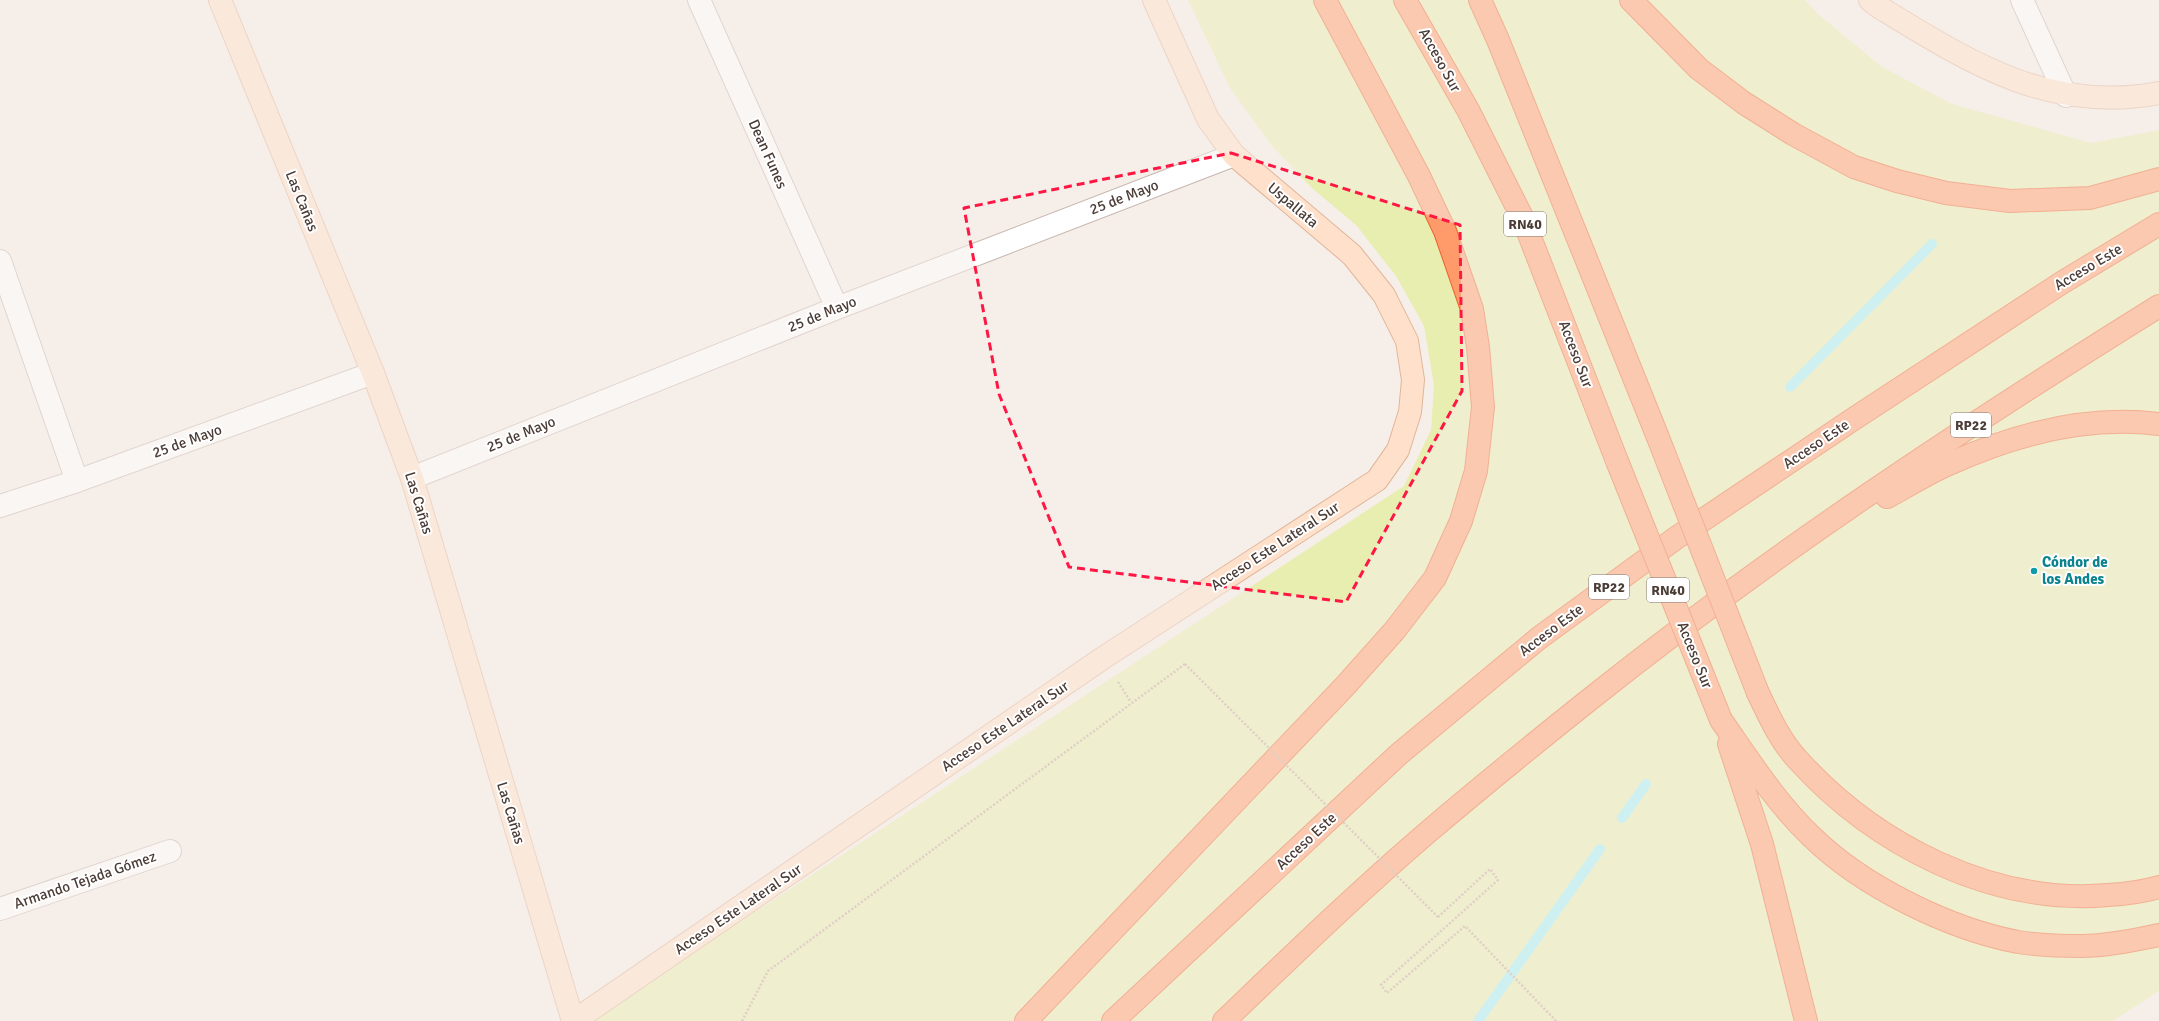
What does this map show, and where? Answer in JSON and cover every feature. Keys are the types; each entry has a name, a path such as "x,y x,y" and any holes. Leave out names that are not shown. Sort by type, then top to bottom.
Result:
{"highway":[{"path":"1026,1021 1346,686 1395,630 1435,578 1461,521 1476,471 1483,407 1478,347 1472,310 1445,231 1419,176 1325,0"},
{"name":"Acceso Sur","path":"1406,0 1468,110 1522,219 1721,720"},
{"name":"RN40","path":"1480,0 1498,40 1657,435 1758,693 1775,728 1797,760 1873,826 1908,849 1949,869 1992,883 2038,894 2087,897 2142,892 2159,887"},
{"path":"1631,0 1699,69 1744,103 1793,134 1854,167 1897,181 1946,193 2010,201 2090,198 2159,180"},
{"name":"Acceso Este","path":"1113,1021 1399,754 1539,638 1676,538 1855,418 2063,282 2159,224"},
{"name":"RP22","path":"1224,1021 1433,828 1588,700 1657,646 1788,551 1951,438 2159,306"},
{"path":"1788,551 1948,464 2030,433 2064,426 2098,422 2159,424"},
{"path":"1721,720 1769,790 1812,837 1860,874 1912,906 1986,933 2018,942 2082,946 2118,943 2159,935"},
{"path":"1721,720 1762,844 1806,1021"}],"street":[{"name":"Las Cañas","path":"220,0 373,373 412,478 574,1021"},
{"name":"Dean Funes","path":"699,0 837,308"},
{"name":"Uspallata","path":"1154,0 1208,119 1234,155 1352,255 1384,295 1407,341 1413,380 1410,412"},
{"path":"1870,0 1958,55 2021,84 2066,96 2130,99 2159,93"},
{"path":"2022,0 2066,96"},
{"name":"25 de Mayo","path":"412,478 837,308 1234,155"},
{"path":"0,261 77,481"},
{"name":"25 de Mayo","path":"0,506 77,481 373,373"},
{"name":"Acceso Este Lateral Sur","path":"574,1021 1103,658 1377,480 1398,450 1410,412"},
{"name":"Armando Tejada Gómez","path":"0,909 170,851"}],"path":[{"path":"742,1021 768,971 1185,664 1438,917 1490,869 1498,880 1381,985 1387,993 1465,926 1556,1021"}],"highlighted area":[{"path":"1231,153 1460,225 1462,391 1346,602 1069,567 999,394 964,208"}],"green space":[{"path":"1188,0 1805,0 1818,14 1882,67 1952,104 2091,143 2159,130 2159,991 2113,1021 589,1021 1404,486 1431,430 1434,385 1424,326 1396,276 1356,225 1312,188 1273,147 1230,88"}],"waterway":[{"path":"1790,387 1932,244"},
{"path":"1622,818 1646,784"},
{"path":"1478,1021 1600,849"}],"place":[{"name":"Cóndor de los Andes","path":"2034,571"}]}
